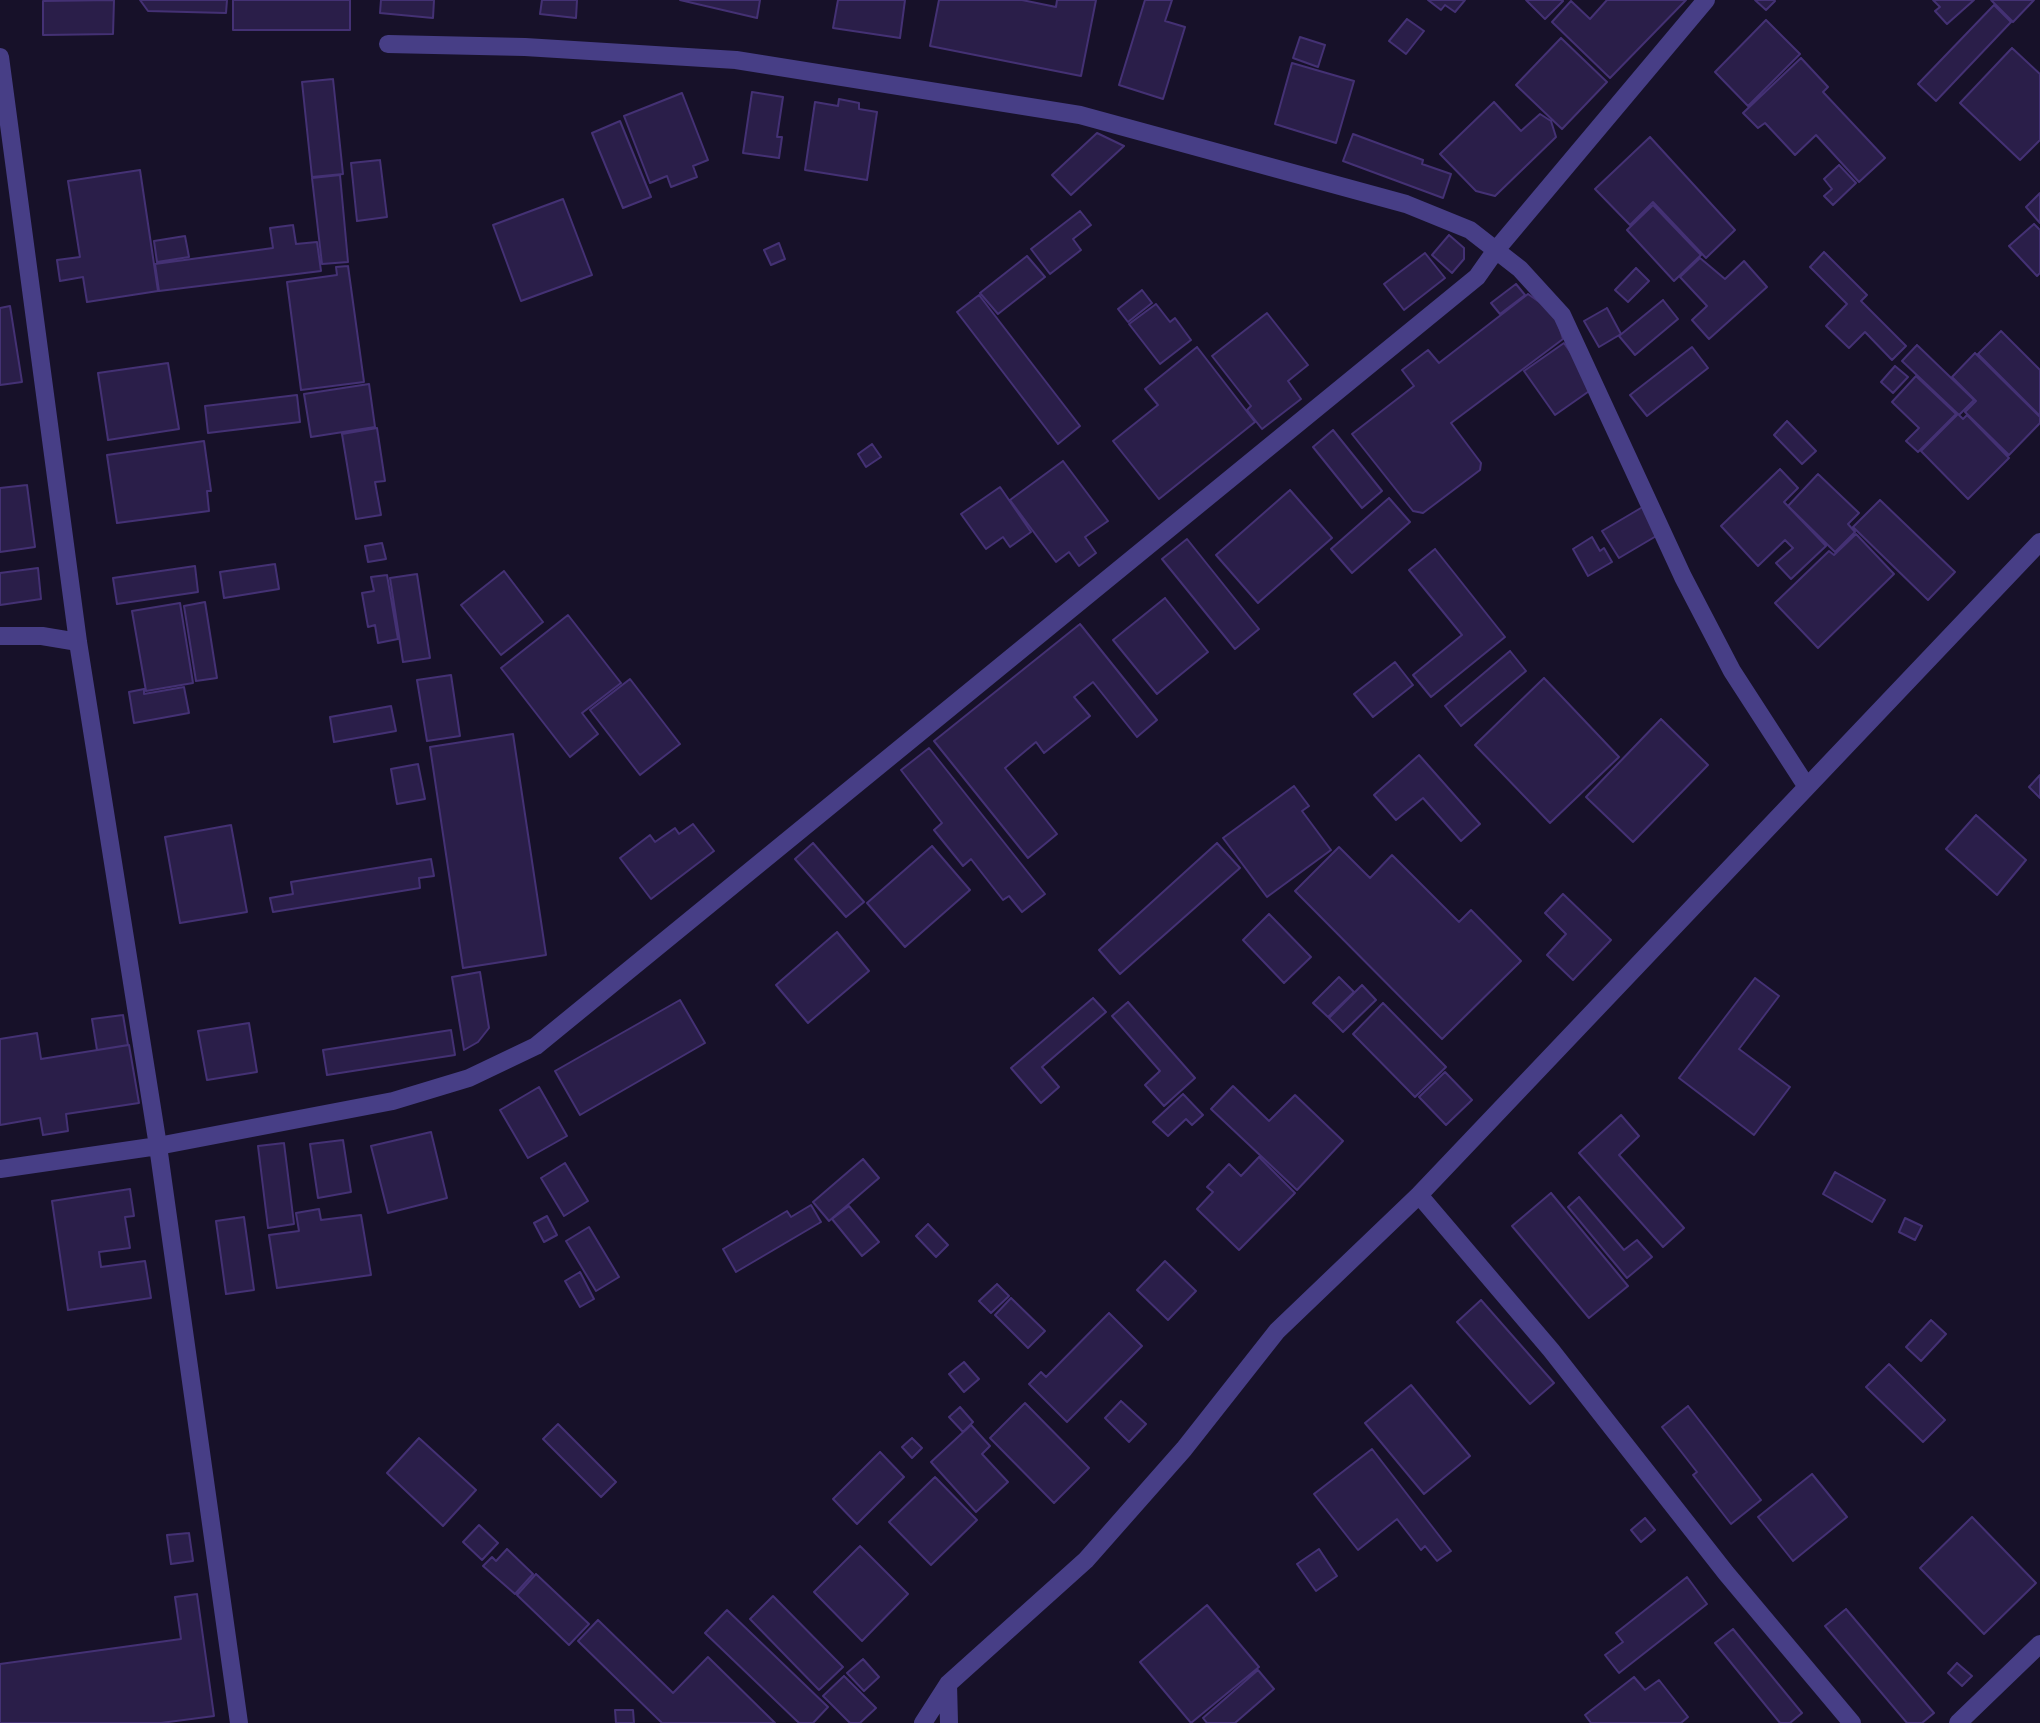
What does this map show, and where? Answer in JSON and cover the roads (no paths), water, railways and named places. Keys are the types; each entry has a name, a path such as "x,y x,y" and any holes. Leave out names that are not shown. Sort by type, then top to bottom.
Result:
{"street":[{"path":"0,1169 158,1146 393,1101 469,1079 536,1046 1477,277 1496,250 1706,0"},
{"path":"388,44 526,47 736,60 1080,115 1406,204 1470,230 1520,269 1562,316 1695,601 1732,671 1807,787"},
{"path":"0,57 78,642 158,1146 239,1723"},
{"path":"923,1723 948,1684 1086,1560 1184,1449 1278,1331 1419,1195 2040,542"},
{"path":"0,636 43,636 78,642"},
{"path":"1419,1195 1551,1350 1726,1573 1852,1723"},
{"path":"1958,1723 2040,1644"},
{"path":"948,1684 949,1723"}]}
